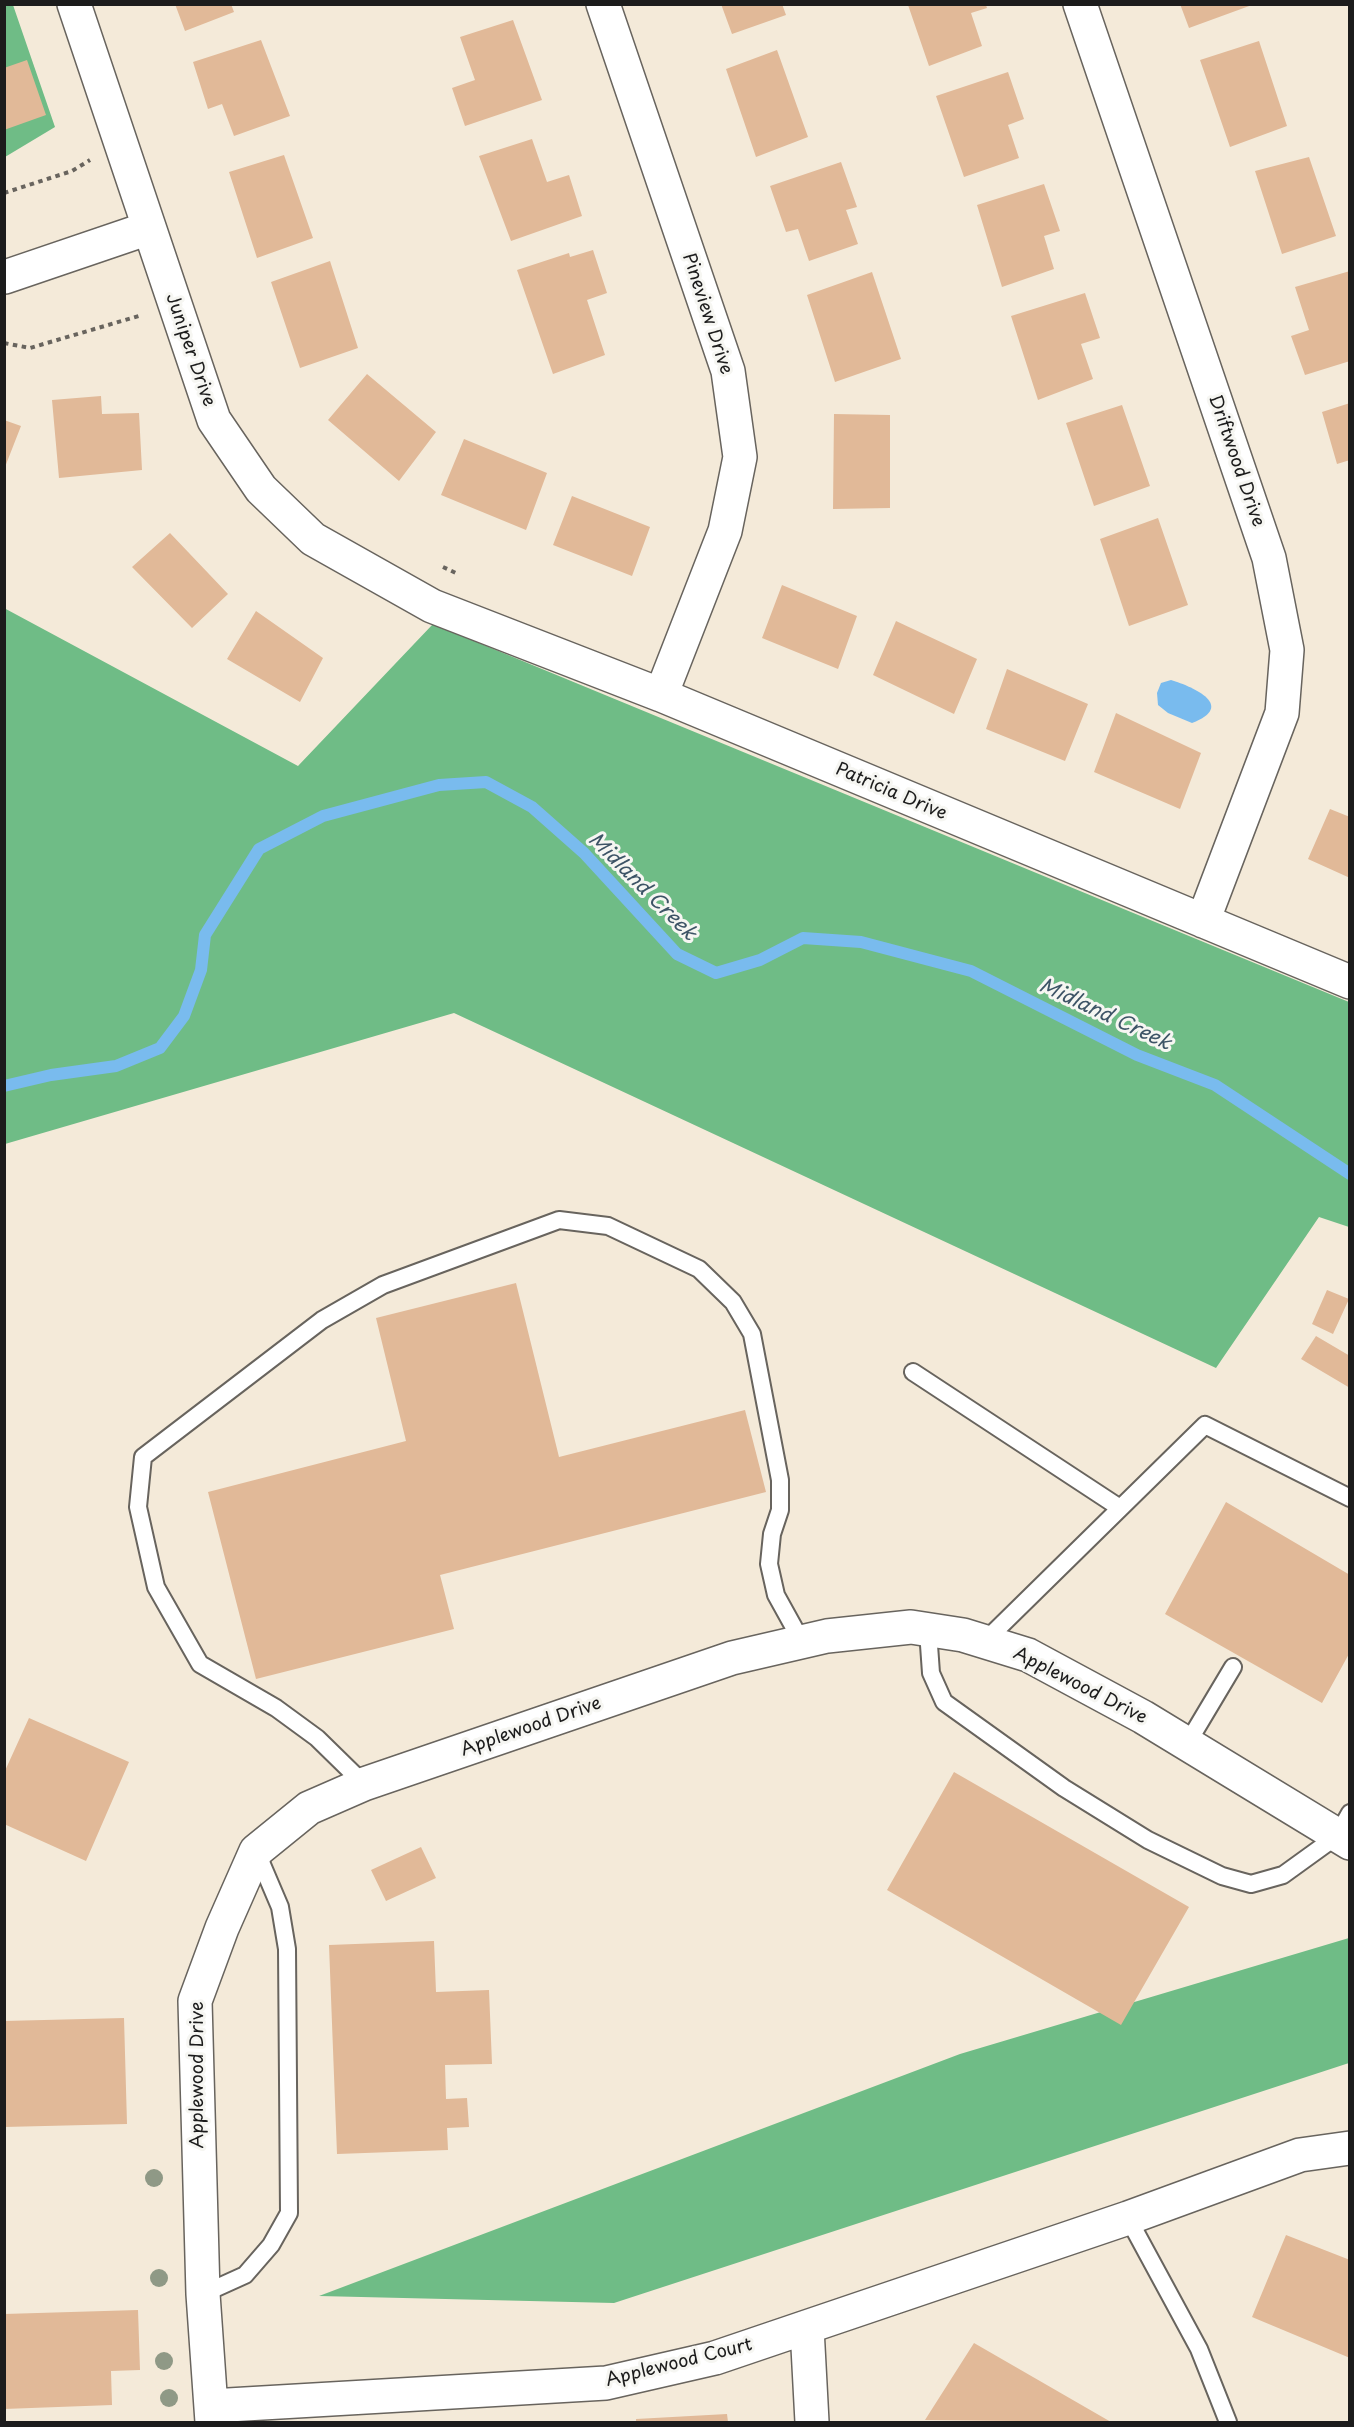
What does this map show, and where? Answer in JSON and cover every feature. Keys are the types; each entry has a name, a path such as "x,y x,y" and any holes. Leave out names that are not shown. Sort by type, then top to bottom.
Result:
{"street":[{"name":"Juniper Drive","path":"74,4 214,420 261,489 313,539 432,606"},
{"name":"Pineview Drive","path":"603,4 728,371 740,457 725,531 661,695"},
{"name":"Driftwood Drive","path":"1080,4 1269,558 1287,650 1282,713 1203,921"},
{"path":"5,277 149,228"},
{"name":"Patricia Drive","path":"432,606 661,695 1350,982"},
{"name":"Applewood Drive","path":"211,2414 203,2294 195,2001 222,1928 256,1851 309,1808 364,1784 732,1658 827,1636 911,1628 963,1635 1028,1655 1345,1831"},
{"name":"Applewood Court","path":"211,2414 606,2383 715,2358 1128,2218 1300,2155 1350,2148"},
{"path":"807,2328 812,2422"}],"lane":[{"path":"364,1784 317,1738 276,1708 200,1664 156,1587 138,1507 143,1457 322,1320 342,1308 383,1285 559,1220 608,1227 699,1269 733,1302 752,1334 780,1480 780,1510 772,1533 769,1564 776,1595 802,1642"},
{"path":"913,1372 1120,1508"},
{"path":"984,1642 1205,1425 1350,1498"},
{"path":"928,1631 931,1673 944,1701 1064,1788 1148,1839 1222,1876 1251,1884 1283,1875 1345,1831"},
{"path":"1187,1744 1233,1667"},
{"path":"203,2294 245,2275 272,2245 289,2212 287,1949 280,1907 256,1851"},
{"path":"1128,2218 1199,2349 1228,2422"}],"path":[{"path":"4,193 72,171 92,159 88,148"},
{"path":"432,562 462,576"}],"green space":[{"path":"5,5 13,5 55,127 5,157"},
{"path":"4,608 298,766 433,624 1349,1002 1349,1227 1319,1217 1216,1368 454,1013 5,1144"},
{"path":"1349,1938 1349,2063 614,2303 319,2296 960,2054"}],"water":[{"path":"1171,680 1190,687 1207,698 1211,704 1211,710 1205,717 1192,723 1168,713 1158,705 1157,693 1161,683"}],"building":[{"path":"175,4 231,4 234,12 185,31"},
{"path":"721,4 782,4 786,15 732,34"},
{"path":"1180,4 1252,4 1252,5 1189,28"},
{"path":"908,5 986,5 987,8 971,13 982,46 929,66"},
{"path":"513,20 542,100 465,126 452,88 475,80 460,37"},
{"path":"261,40 290,116 234,136 222,104 208,109 193,62"},
{"path":"1259,41 1287,126 1230,147 1200,60"},
{"path":"777,50 808,137 756,157 726,69"},
{"path":"27,60 46,115 4,130 4,68"},
{"path":"1008,72 1024,119 1008,125 1019,158 964,177 936,96"},
{"path":"532,139 547,182 569,175 582,216 511,241 479,156"},
{"path":"284,155 313,238 257,258 229,172"},
{"path":"1309,157 1336,236 1282,254 1255,171"},
{"path":"841,162 857,207 846,210 858,244 809,261 798,229 786,232 770,186"},
{"path":"1044,184 1060,231 1044,236 1054,269 1002,287 977,205"},
{"path":"593,250 607,293 587,300 605,355 553,374 517,270 569,253 570,257"},
{"path":"330,261 358,348 300,368 271,282"},
{"path":"1350,271 1350,361 1305,375 1291,336 1309,330 1295,287"},
{"path":"872,272 901,359 835,382 807,295"},
{"path":"1085,293 1100,338 1081,344 1093,379 1038,400 1011,316"},
{"path":"367,374 436,432 399,481 328,420"},
{"path":"101,396 102,414 139,413 142,470 59,478 52,400"},
{"path":"1350,403 1350,460 1337,464 1322,412"},
{"path":"1122,405 1150,486 1094,506 1066,423"},
{"path":"834,414 890,415 890,508 833,509"},
{"path":"4,420 21,426 5,467 4,467"},
{"path":"464,439 547,473 526,530 441,495"},
{"path":"572,496 650,527 632,576 553,545"},
{"path":"1158,518 1188,605 1129,626 1100,539"},
{"path":"170,533 228,594 192,628 132,567"},
{"path":"782,585 857,616 838,669 762,638"},
{"path":"256,611 323,658 300,702 227,659"},
{"path":"896,621 977,659 954,714 873,675"},
{"path":"1007,669 1088,704 1065,761 986,729"},
{"path":"1116,713 1201,753 1180,809 1094,772"},
{"path":"1330,809 1350,817 1350,878 1308,859"},
{"path":"516,1283 559,1457 745,1410 766,1492 440,1575 454,1629 256,1679 208,1492 406,1441 376,1318"},
{"path":"1327,1290 1349,1299 1333,1334 1312,1324"},
{"path":"1316,1336 1350,1356 1350,1388 1301,1359"},
{"path":"1226,1502 1350,1575 1350,1652 1322,1703 1165,1614"},
{"path":"29,1718 129,1762 86,1861 4,1824 4,1773"},
{"path":"954,1772 1189,1907 1121,2025 887,1890"},
{"path":"421,1847 436,1878 386,1901 371,1870"},
{"path":"434,1941 436,1992 489,1990 492,2064 445,2065 446,2099 467,2098 469,2127 447,2128 448,2150 337,2154 329,1945"},
{"path":"124,2018 127,2124 4,2127 4,2021"},
{"path":"1286,2235 1350,2260 1350,2358 1252,2317"},
{"path":"138,2310 140,2370 111,2371 112,2405 4,2409 4,2314"},
{"path":"974,2343 1111,2422 925,2420"},
{"path":"727,2414 728,2422 636,2422 636,2419"}],"waterway":[{"name":"Midland Creek","path":"4,1086 51,1075 116,1066 160,1048 184,1016 201,970 205,935 259,849 323,816 439,785 486,782 532,807 584,853 677,954 716,973 760,960 803,938 861,942 971,971 1137,1055 1215,1085 1350,1174"}]}
